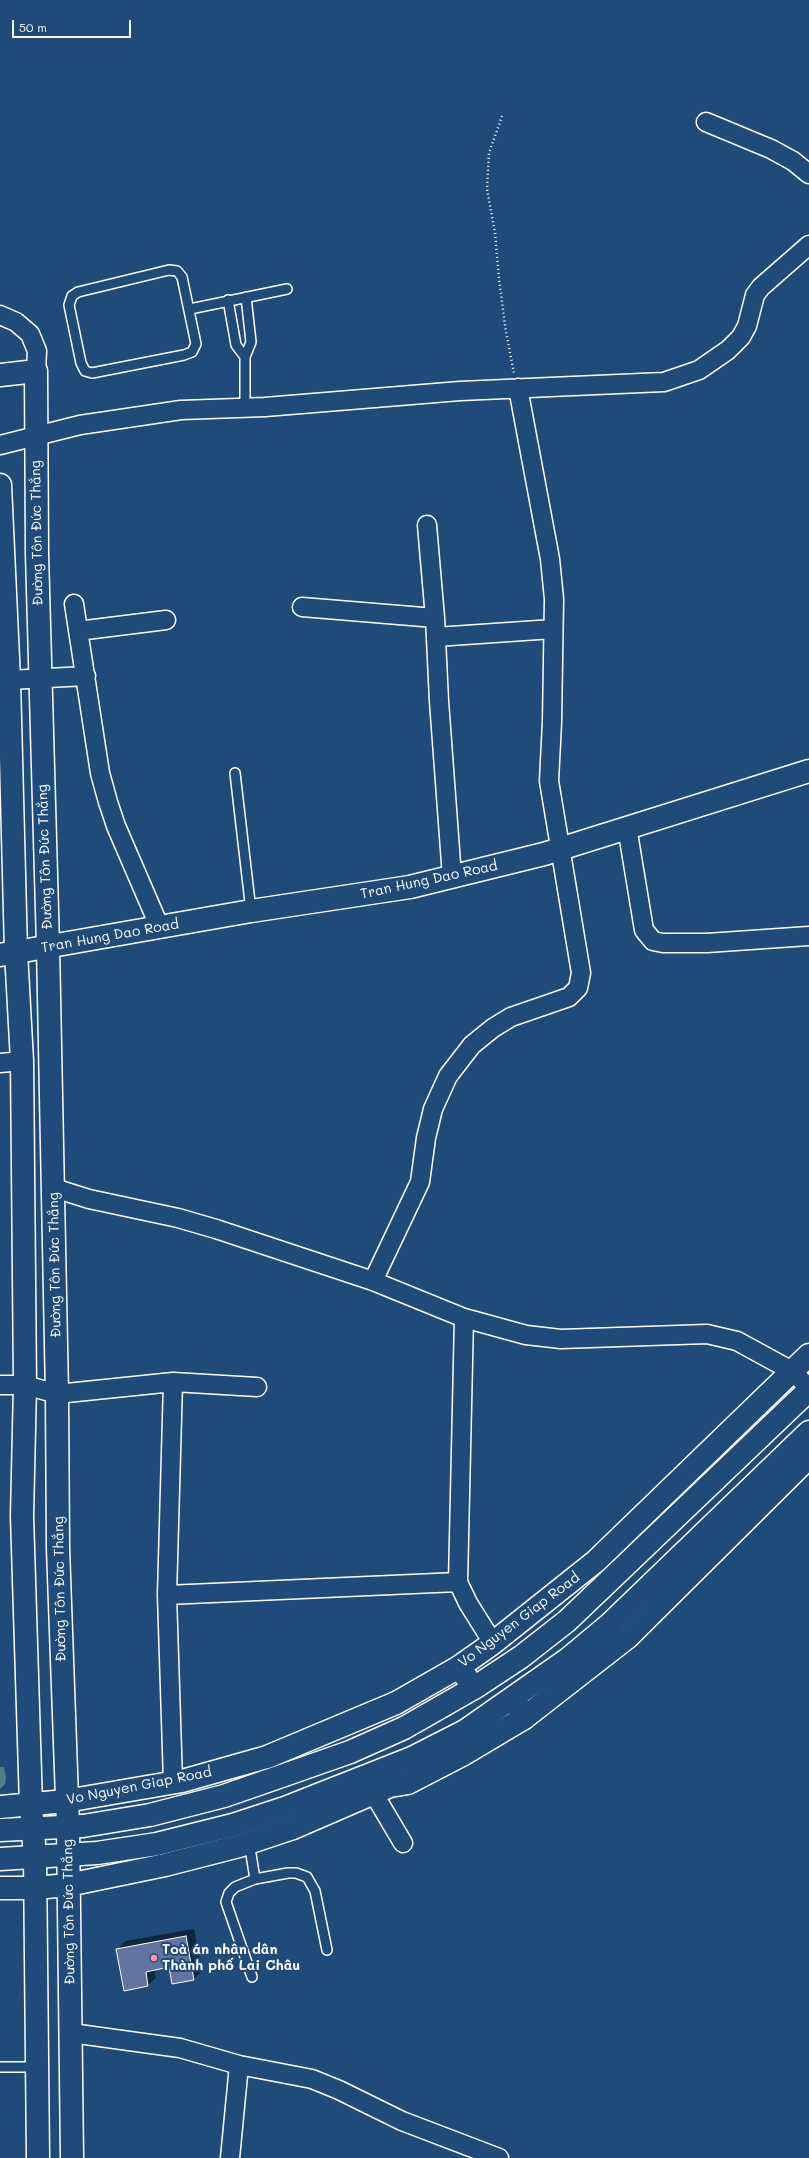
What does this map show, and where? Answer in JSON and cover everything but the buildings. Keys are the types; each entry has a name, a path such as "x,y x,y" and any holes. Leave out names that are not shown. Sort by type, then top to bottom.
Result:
{"main road":[{"path":"0,375 36,371"},
{"name":"Đường Tôn Đức Thắng","path":"36,371 35,436 39,679 54,1188 58,1548 68,1827 67,1855 72,2156"},
{"path":"0,485 10,680 8,954 22,1061 25,1385 22,1516 31,1805 35,1857 38,2156 72,2156"},
{"name":"Tran Hung Dao Road","path":"8,954 251,911 410,887 560,849 809,771"},
{"name":"Vo Nguyen Giap Road","path":"0,1807 66,1801 173,1782 267,1757 396,1703 459,1667 493,1643 596,1561 717,1446 809,1355"},
{"name":"Vo Nguyen Giap Road","path":"0,1830 68,1827 150,1815 224,1796 273,1780 350,1752 404,1728 474,1688 521,1657 567,1621 809,1389"},
{"path":"0,1859 67,1855 157,1844 233,1824 285,1808 412,1758 465,1730 514,1698 568,1659 610,1624 809,1432"},
{"path":"0,1888 35,1888 68,1884 165,1865 248,1842 293,1828 390,1786 408,1783 462,1755 524,1718 628,1637 809,1457"},
{"path":"459,1667 474,1688"},
{"path":"514,1698 524,1718"}],"street":[{"path":"706,122 771,149 793,161 809,174"},
{"path":"0,445 80,425 154,413 207,408 265,408 460,391 664,382 699,370 728,350 741,337 747,326 755,295 761,287 809,245"},
{"path":"0,315 16,322 30,334 37,350 36,371"},
{"path":"373,1280 420,1182 426,1138 433,1109 448,1076 472,1045 493,1028 511,1017 569,997 578,988 581,973 549,781 552,722 552,629 554,599 550,559 518,388"},
{"path":"427,525 435,618 439,701 452,877"},
{"path":"74,604 100,772 116,826 160,928"},
{"path":"302,607 435,618"},
{"path":"78,631 166,620"},
{"path":"436,637 552,629"},
{"path":"10,680 86,676"},
{"path":"627,827 644,930 653,941 663,943 707,943 809,936"},
{"path":"0,1063 22,1061"},
{"path":"54,1188 95,1201 178,1218 216,1228 373,1280 464,1318 526,1335 561,1338 707,1334 737,1341 792,1371 809,1389"},
{"path":"464,1318 458,1582 468,1603 493,1643"},
{"path":"0,1385 25,1385 57,1394 173,1382 257,1387"},
{"path":"173,1382 167,1595 173,1782"},
{"path":"167,1595 458,1582"},
{"path":"374,1794 403,1842"},
{"path":"71,2033 180,2048 239,2065 312,2079 339,2090 463,2150 499,2158"},
{"path":"230,2158 239,2065"}],"lane":[{"path":"174,270 182,277 190,309 196,344 195,348 189,354 92,373 85,371 82,367 70,305 72,296 78,292 174,270"},
{"path":"190,309 287,289"},
{"path":"245,407 245,357 251,342 246,297"},
{"path":"228,300 236,345 245,357"},
{"path":"235,773 251,911"},
{"path":"248,1842 255,1879"},
{"path":"252,1977 226,1902 228,1893 235,1887 255,1879 288,1873 296,1873 307,1877 315,1891 328,1950"},
{"path":"0,2066 36,2067"}],"path":[{"path":"502,116 489,153 487,190 496,240 506,332 518,388"}],"green space":[{"path":"0,1767 4,1767 6,1778 5,1784 0,1789"}],"place":[{"name":"Toà án nhân dân Thành phố Lai Châu","path":"154,1958"}]}
